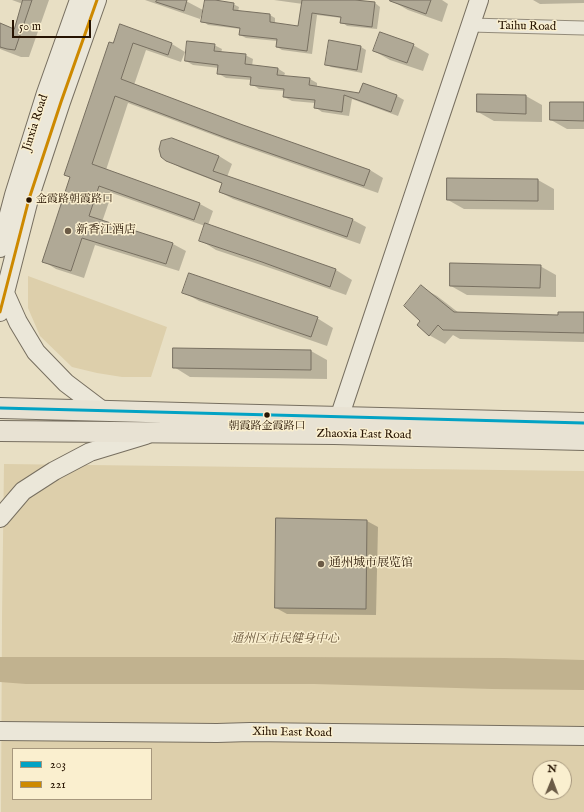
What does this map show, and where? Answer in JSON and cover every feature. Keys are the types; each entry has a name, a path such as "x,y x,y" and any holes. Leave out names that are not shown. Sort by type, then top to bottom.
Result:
{"main road":[{"name":"Zhaoxia East Road","path":"0,408 103,411 584,440"},
{"name":"Zhaoxia East Road","path":"0,431 152,433 337,426 584,423"}],"street":[{"name":"Jinxia Road","path":"0,248 14,195 46,93 79,0"},
{"name":"Jinxia Road","path":"0,312 29,199 60,102 97,0"},
{"path":"337,426 479,0"},
{"name":"Taihu Road","path":"470,25 584,28"},
{"path":"5,293 18,322 36,352 66,383 103,411"},
{"path":"0,518 23,490 54,471 90,452 152,433"},
{"name":"Xihu East Road","path":"0,731 584,736"}],"green space":[{"path":"28,276 167,327 151,377 122,377 72,367 40,336 28,308"},
{"name":"通州区市民健身中心","path":"4,464 584,471 584,812 1,812"}],"shaded area":[{"path":"0,657 504,658 584,660 584,690 314,684 26,684 0,682"}],"building":[{"path":"23,0 32,0 15,50 0,47 0,23 14,29"},
{"path":"157,0 187,0 184,11 156,2"},
{"path":"205,0 234,3 233,10 270,14 270,22 298,26 302,0 355,0 375,2 372,27 340,23 341,17 312,13 307,51 276,47 277,39 239,35 240,28 201,22"},
{"path":"390,0 431,0 426,14"},
{"path":"120,24 172,43 168,55 133,43 121,79 243,125 370,170 364,186 226,138 115,96 92,164 200,203 194,220 99,186 89,216 173,243 166,264 82,238 71,271 42,262 70,177 64,175 109,42 113,43"},
{"path":"380,32 414,44 407,63 373,51"},
{"path":"329,40 361,46 357,70 325,65"},
{"path":"187,41 215,44 214,51 246,54 245,64 278,68 277,75 310,78 309,85 359,93 363,83 397,95 391,112 344,95 342,112 314,108 315,100 283,97 284,89 250,85 251,77 217,74 218,65 185,61"},
{"path":"477,94 526,95 526,114 477,112"},
{"path":"550,102 584,102 584,121 550,120"},
{"path":"172,138 219,156 213,171 353,219 347,237 219,192 222,183 166,161 161,157 159,149 161,141"},
{"path":"447,178 538,179 538,201 447,200"},
{"path":"205,223 336,269 330,287 199,241"},
{"path":"450,263 541,265 540,288 450,286"},
{"path":"189,273 318,317 311,337 182,293"},
{"path":"421,285 454,312 558,315 558,312 584,312 584,333 443,330 438,325 429,336 417,325 420,321 404,306"},
{"path":"173,348 311,350 311,370 173,368"},
{"name":"通州城市展览馆","path":"276,518 367,520 366,609 275,608"}],"transit line":[{"name":"221","path":"0,312 29,199 97,0"},
{"name":"203","path":"0,408 584,423"}],"place":[{"name":"金霞路朝霞路口","path":"29,200"},
{"name":"新香江酒店","path":"68,231"},
{"name":"朝霞路金霞路口","path":"267,415"},
{"name":"通州城市展览馆","path":"321,564"}]}
